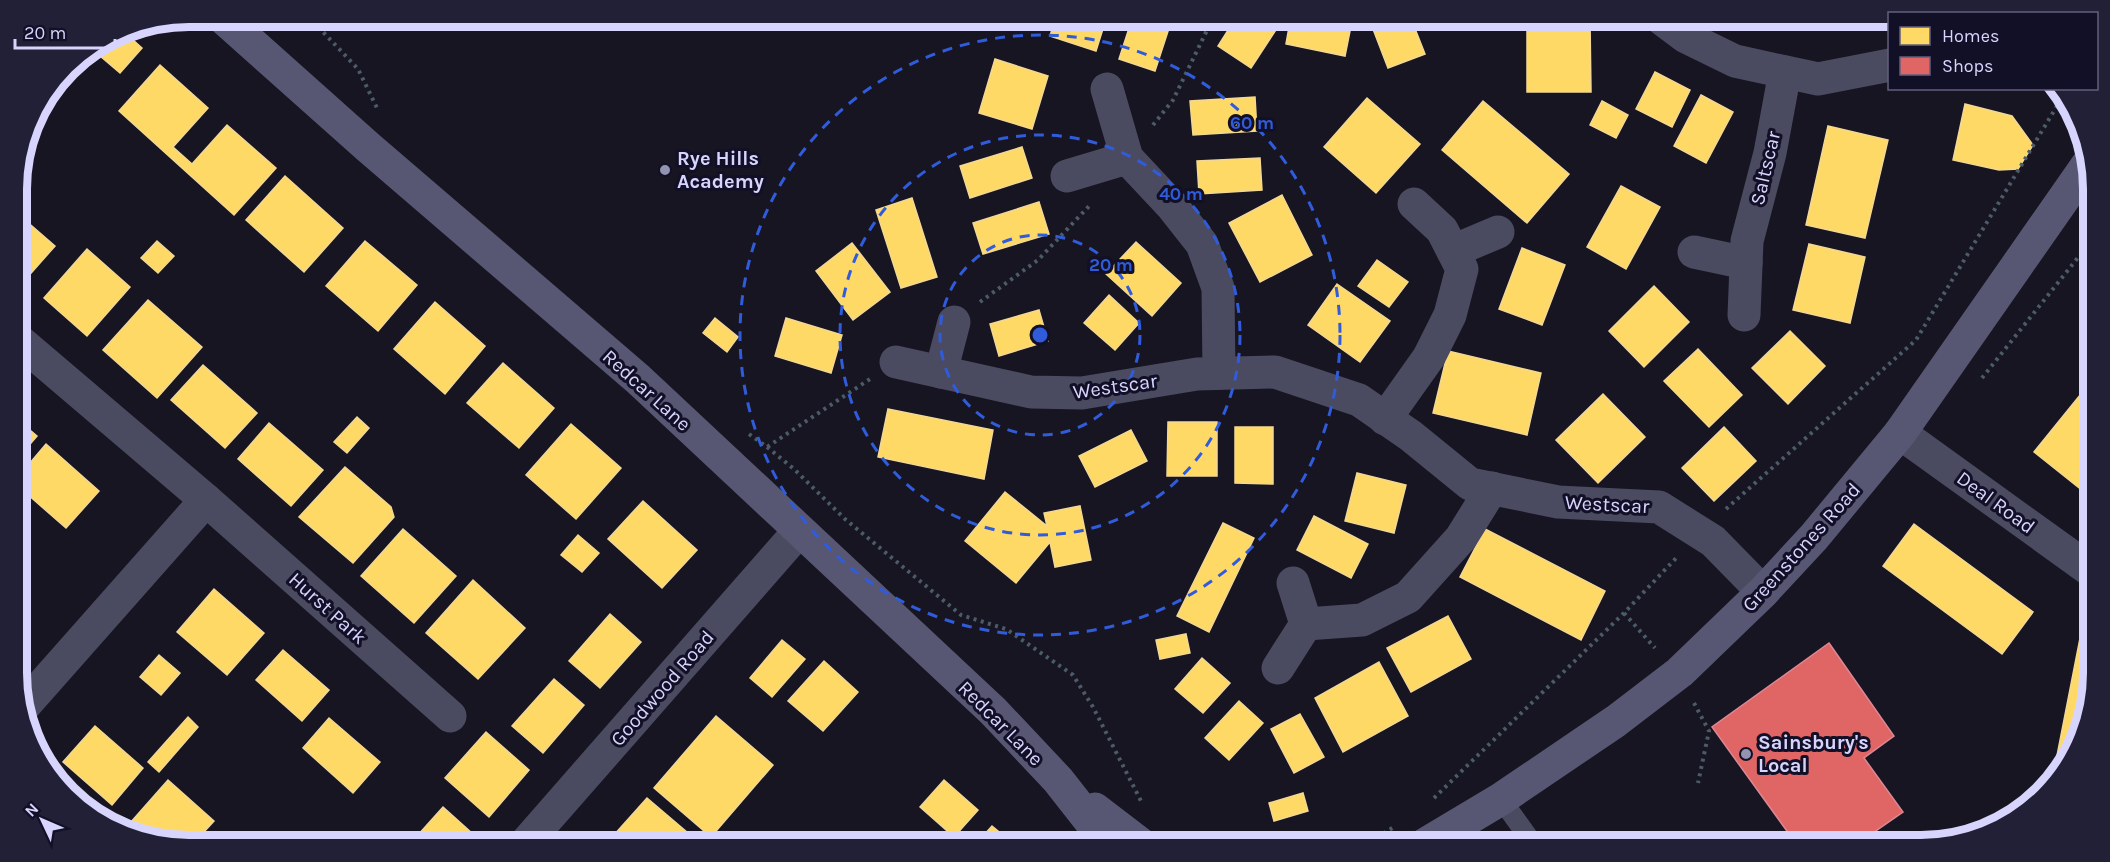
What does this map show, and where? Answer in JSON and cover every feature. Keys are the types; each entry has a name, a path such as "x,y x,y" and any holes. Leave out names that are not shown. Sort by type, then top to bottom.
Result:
{"main road":[{"name":"Redcar Lane","path":"233,27 368,147 638,379 993,711 1058,780 1101,835"},
{"name":"Greenstones Road","path":"1441,835 1501,799 1616,721 1680,672 1763,592 1814,537 1900,433 2082,172"},
{"name":"Redcar Lane","path":"1058,780 1129,835"}],"street":[{"path":"1673,27 1686,37 1735,61 1818,79 1888,65"},
{"name":"Saltscar","path":"1744,315 1747,241 1770,153 1785,72"},
{"path":"1107,89 1127,158 1172,206 1202,244 1218,288 1219,373"},
{"path":"1067,176 1127,158"},
{"path":"1385,418 1429,357 1450,315 1462,269 1442,230 1414,204"},
{"path":"1453,251 1498,232"},
{"path":"1694,252 1746,263"},
{"path":"940,372 954,322"},
{"name":"Hurst Park","path":"27,348 206,500 450,716"},
{"name":"Westscar","path":"896,362 1031,392 1082,393 1197,374 1275,372 1359,400 1411,436 1470,484 1558,502 1659,507 1713,541 1763,592"},
{"name":"Deal Road","path":"1900,433 2083,565"},
{"path":"1306,624 1362,620 1408,597 1461,538 1492,488"},
{"path":"29,699 206,500"},
{"name":"Goodwood Road","path":"533,835 799,531"},
{"path":"1293,583 1306,624"},
{"path":"1278,668 1306,624"}],"lane":[{"path":"1501,799 1527,835"}],"path":[{"path":"318,27 358,69 384,121 368,147"},
{"path":"1127,158 1173,100 1209,27"},
{"path":"1433,799 1624,613 1700,532 1916,340 2058,104"},
{"path":"954,322 1038,260 1092,203"},
{"path":"767,447 896,362"},
{"path":"749,434 794,469 845,519 961,615 1006,629 1073,675 1093,707 1146,811"},
{"path":"1382,835 1399,825"}],"building: Homes":[{"path":"1053,27 1104,27 1096,51 1050,36"},
{"path":"1129,27 1169,27 1155,71 1119,59"},
{"path":"1230,27 1278,27 1251,68 1218,46"},
{"path":"1289,27 1351,27 1345,56 1286,44"},
{"path":"1372,27 1414,27 1425,54 1388,68"},
{"path":"1527,27 1590,27 1591,92 1527,92"},
{"path":"131,38 142,48 120,73 98,54"},
{"path":"995,59 1048,76 1032,129 979,113"},
{"path":"160,65 208,108 173,147 192,164 227,125 276,168 234,215 119,111"},
{"path":"1655,72 1690,90 1672,127 1636,109"},
{"path":"1701,95 1733,112 1706,163 1674,146"},
{"path":"1255,97 1257,131 1193,135 1190,101"},
{"path":"1367,98 1420,144 1376,193 1324,147"},
{"path":"1483,101 1569,174 1527,223 1442,150"},
{"path":"1602,101 1628,115 1616,138 1590,125"},
{"path":"1965,104 2012,116 2033,145 2018,169 1999,170 1953,160"},
{"path":"1828,126 1888,140 1865,238 1806,225"},
{"path":"1022,147 1032,178 970,198 960,166"},
{"path":"1260,158 1262,190 1199,194 1197,161"},
{"path":"285,176 343,228 304,272 246,220"},
{"path":"1621,186 1660,207 1626,269 1587,247"},
{"path":"1282,195 1312,255 1260,282 1229,223"},
{"path":"912,198 937,277 901,288 876,210"},
{"path":"1039,202 1049,234 983,254 973,223"},
{"path":"27,222 55,246 27,278"},
{"path":"157,241 174,256 158,273 141,258"},
{"path":"365,241 417,285 378,331 326,286"},
{"path":"1136,242 1181,283 1152,316 1106,274"},
{"path":"852,243 890,292 853,320 816,271"},
{"path":"1809,244 1865,257 1850,323 1793,310"},
{"path":"1522,248 1565,265 1542,325 1499,309"},
{"path":"87,249 130,287 87,336 44,298"},
{"path":"1377,260 1408,282 1389,307 1358,286"},
{"path":"1337,284 1390,321 1360,362 1308,325"},
{"path":"1654,286 1689,322 1644,367 1609,331"},
{"path":"1109,295 1139,323 1115,350 1084,323"},
{"path":"148,300 202,347 157,398 103,350"},
{"path":"435,302 485,346 445,394 394,349"},
{"path":"1039,310 1048,341 999,356 990,324"},
{"path":"715,318 738,337 727,352 703,333"},
{"path":"786,318 842,335 831,373 775,356"},
{"path":"1790,331 1825,366 1788,404 1752,368"},
{"path":"1698,349 1742,395 1709,427 1664,381"},
{"path":"1448,351 1541,373 1527,435 1433,413"},
{"path":"503,363 554,408 519,448 467,403"},
{"path":"203,365 257,413 225,448 171,400"},
{"path":"2083,391 2083,491 2034,452"},
{"path":"1603,394 1645,437 1598,483 1556,440"},
{"path":"888,409 993,430 984,479 878,457"},
{"path":"357,417 369,428 347,453 334,442"},
{"path":"1168,422 1217,422 1217,476 1167,476"},
{"path":"269,423 323,470 291,506 238,459"},
{"path":"571,424 621,468 576,519 526,475"},
{"path":"1235,427 1273,427 1273,484 1235,483"},
{"path":"1724,427 1756,461 1714,501 1682,468"},
{"path":"27,428 37,436 27,448"},
{"path":"1131,430 1147,461 1095,487 1079,456"},
{"path":"46,444 99,491 66,528 27,494 27,466"},
{"path":"345,467 391,507 394,517 353,563 299,517"},
{"path":"1357,473 1406,485 1394,533 1345,521"},
{"path":"1005,492 1047,526 1044,513 1080,506 1091,560 1055,567 1050,542 1016,583 965,541"},
{"path":"643,501 697,550 662,588 608,539"},
{"path":"1314,516 1368,544 1351,578 1297,550"},
{"path":"1223,523 1254,538 1209,632 1177,616"},
{"path":"1914,524 2033,612 2002,654 1883,566"},
{"path":"403,529 456,576 414,623 361,576"},
{"path":"1485,529 1605,591 1581,640 1460,577"},
{"path":"578,535 599,553 582,572 561,555"},
{"path":"473,580 525,628 478,679 426,633"},
{"path":"214,589 264,633 227,675 177,632"},
{"path":"610,614 641,642 600,688 569,661"},
{"path":"1448,616 1471,659 1411,692 1387,648"},
{"path":"2081,633 2083,633 2080,705 2066,745 2056,763"},
{"path":"1186,634 1190,653 1160,659 1156,640"},
{"path":"782,640 805,659 772,697 750,678"},
{"path":"283,650 329,690 302,721 256,680"},
{"path":"159,655 180,673 161,695 140,677"},
{"path":"1202,658 1230,683 1203,713 1175,689"},
{"path":"824,661 858,692 823,731 788,701"},
{"path":"1379,662 1408,716 1343,752 1315,698"},
{"path":"554,679 584,705 543,753 512,726"},
{"path":"1239,701 1263,723 1229,760 1205,738"},
{"path":"1300,714 1324,757 1294,773 1271,729"},
{"path":"716,716 773,765 713,835 709,835 654,788"},
{"path":"188,717 198,727 159,772 148,762"},
{"path":"329,718 380,762 353,793 303,748"},
{"path":"95,726 143,768 112,805 63,762"},
{"path":"486,732 529,770 489,817 445,778"},
{"path":"168,780 214,821 201,835 168,834 137,826 131,822"},
{"path":"944,780 978,810 956,835 952,835 920,807"},
{"path":"1303,793 1308,811 1274,821 1269,803"},
{"path":"647,798 690,835 614,835"},
{"path":"443,807 473,834 472,835 418,835"},
{"path":"992,826 1003,835 984,835"}],"building: Shops":[{"path":"1829,643 1894,736 1864,758 1903,812 1873,833 1874,835 1790,835 1712,727"}],"place":[{"name":"Rye Hills Academy","path":"665,170"},
{"name":"Sainsbury's Local","path":"1746,754"}]}
